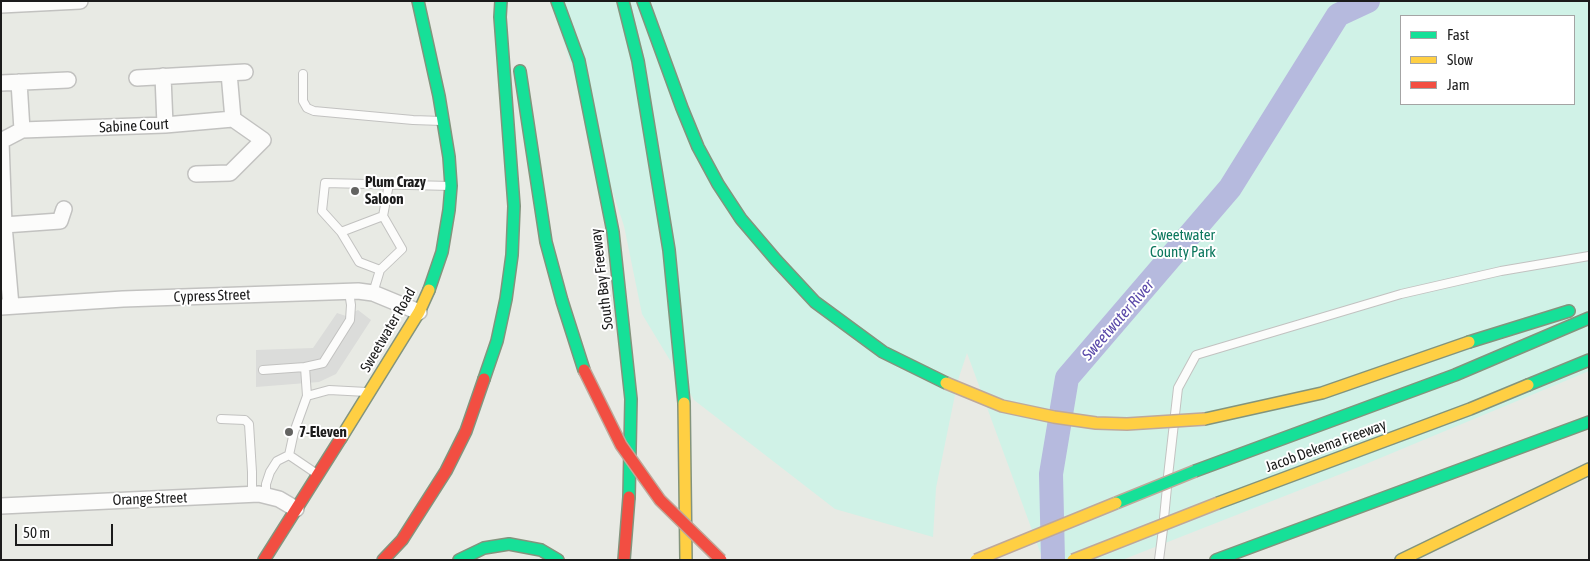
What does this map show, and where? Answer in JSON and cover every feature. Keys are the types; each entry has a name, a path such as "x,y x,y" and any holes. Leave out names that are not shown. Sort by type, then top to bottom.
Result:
{"main road":[{"name":"Sweetwater Road","path":"264,560 418,312 431,286 442,252 449,210 449,157 444,121 418,1"},
{"path":"383,560 402,540 423,510 446,471 466,431 497,341 506,299 512,255 514,206 500,17 501,1"},
{"name":"South Bay Freeway","path":"557,1 579,61 613,232 631,399 630,484 624,560"},
{"path":"623,1 638,60 670,250 684,404 686,560"},
{"path":"644,1 698,147 718,184 741,219 776,260 815,302 883,352 946,383 1002,406 1054,417 1096,423 1127,424 1205,419 1322,393 1452,347 1580,307"},
{"path":"519,60 546,242 584,370 621,445 660,500 721,560"},
{"path":"976,560 1195,471 1455,375 1589,318"},
{"name":"Jacob Dekema Freeway","path":"1073,560 1218,503 1470,409 1589,360"},
{"path":"1216,560 1589,422"},
{"path":"1401,560 1589,468"},
{"path":"459,560 484,548 509,544 541,550 558,560"}],"street":[{"path":"1,6 40,2 80,1"},
{"path":"137,78 245,72"},
{"path":"196,174 230,173 263,140 233,119 229,73"},
{"path":"162,76 165,125"},
{"path":"1,83 68,80"},
{"path":"20,82 22,130"},
{"name":"Sabine Court","path":"1,141 22,130 165,125 233,119"},
{"path":"1,141 6,306"},
{"path":"4,225 60,221 64,209"},
{"name":"Cypress Street","path":"6,306 123,299 349,292 373,293 418,312"},
{"name":"Orange Street","path":"1,506 259,495 279,499 296,509"}],"lane":[{"path":"303,74 303,101 307,108 314,111 444,121"},
{"path":"380,270 359,262 341,232 322,211 324,184 450,186"},
{"path":"373,293 380,270 402,249 383,216 389,184"},
{"path":"341,232 383,216"},
{"path":"1159,560 1178,388 1196,355 1401,294 1501,271 1589,256"},
{"path":"263,370 304,367 323,363 350,320 351,305 349,292"},
{"path":"289,455 294,432 307,396 304,367"},
{"path":"307,396 329,390 369,392"},
{"path":"220,419 246,420 249,424 252,472 259,495"},
{"path":"289,455 318,474"},
{"path":"259,495 277,461 289,455"}],"green space":[{"name":"Sweetwater County Park","path":"550,1 1589,1 1589,371 1361,466 1122,560 1043,560 967,353 958,380 936,488 933,537 835,509 694,400 642,314 624,226"}],"shaded area":[{"path":"358,310 371,320 336,374 319,382 256,387 256,350 313,348 337,313 346,316"}],"waterway":[{"name":"Sweetwater River","path":"1053,560 1051,474 1067,378 1230,188 1338,15 1368,1"}],"traffic: fast":[{"path":"418,1 439,96 449,157 451,186 442,252 429,290"},
{"path":"484,379 497,341 506,299 512,255 514,206 500,17 501,1"},
{"path":"557,1 579,61 613,232 631,399 629,497"},
{"path":"623,1 638,61 669,250 684,403"},
{"path":"643,1 698,147 718,184 741,219 815,302 883,352 946,383"},
{"path":"520,71 546,242 584,370"},
{"path":"1469,342 1569,311"},
{"path":"1195,471 1455,375 1589,318"},
{"path":"1528,385 1589,360"},
{"path":"1216,560 1589,422"},
{"path":"1116,503 1195,471"},
{"path":"459,560 484,548 509,544 541,550 558,560"}],"traffic: slow":[{"path":"341,438 419,312 429,290"},
{"path":"1205,419 1322,393 1469,342"},
{"path":"946,383 1002,406 1054,417 1096,423 1127,424 1205,419"},
{"path":"1218,503 1470,409 1528,385"},
{"path":"684,403 686,560"},
{"path":"1401,560 1589,469"},
{"path":"976,560 1116,503"},
{"path":"1073,560 1218,503"}],"traffic: jam":[{"path":"584,370 621,445 660,500 721,560"},
{"path":"383,560 402,540 446,471 466,431 484,379"},
{"path":"264,560 341,438"},
{"path":"624,560 629,497"}],"place":[{"name":"Plum Crazy Saloon","path":"355,191"},
{"name":"7-Eleven","path":"289,432"}]}
